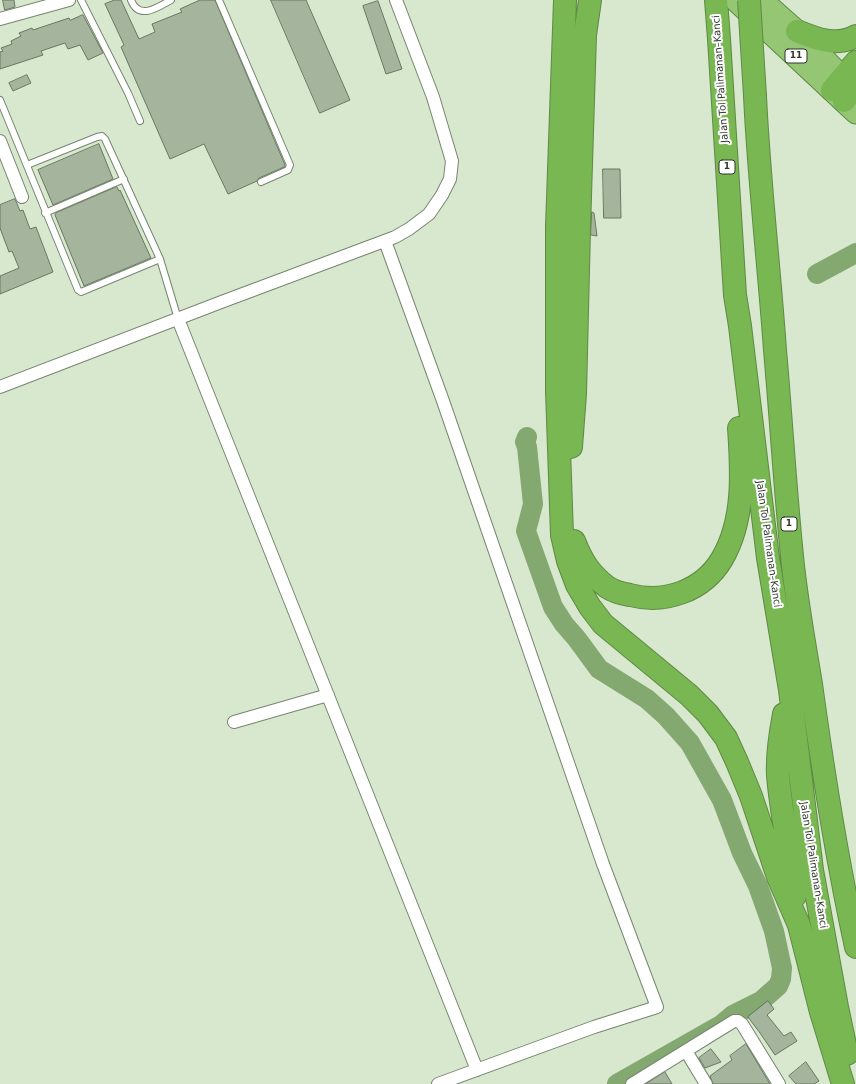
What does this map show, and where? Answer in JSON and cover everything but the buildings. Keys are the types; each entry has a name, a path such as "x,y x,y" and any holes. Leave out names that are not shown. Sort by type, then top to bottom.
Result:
{"highway":[{"path":"565,0 557,227 557,391 562,535 568,561 577,585 586,601 603,624 689,695 708,714 726,738 751,796 778,876 799,925"},
{"path":"564,24 571,0"},
{"path":"590,0 585,35 578,244 576,394 568,510 572,538 581,560 592,574 608,588 641,598 670,597 685,592 698,585 712,573 722,560 727,549 737,522 741,485 735,359 734,295"},
{"name":"Jalan Tol Palimanan–Kanci","path":"716,0 734,295 743,345 768,558 790,690 812,870 837,1007 854,1084"},
{"name":"11","path":"735,0 849,89"},
{"name":"1","path":"750,0 757,141 764,207 776,352 782,456 792,558 834,839 856,947"},
{"name":"11","path":"762,0 797,31 849,89"},
{"path":"797,31 816,38 827,40 842,41 856,36"},
{"path":"790,690 782,725 778,773 785,830 794,880 799,925 821,1012 843,1084"}],"street":[{"path":"0,19 49,2 69,0"},
{"path":"0,387 385,241 409,230 429,214 442,195 450,178 452,161 433,97 396,0"},
{"path":"0,141 22,197"},
{"path":"385,241 444,401 603,864 657,1007 594,1027 438,1084"},
{"path":"178,319 477,1070"},
{"path":"234,722 328,695"},
{"path":"632,1084 734,1021 738,1021 742,1024 779,1084"},
{"path":"686,1051 706,1084"}],"lane":[{"path":"81,0 128,93 140,121"},
{"path":"131,0 133,6 140,11 147,12 171,0"},
{"path":"218,0 290,164 288,170 260,182"},
{"path":"0,100 76,287 81,292 160,259"},
{"path":"27,165 97,136 102,136 108,144 160,259 178,319"},
{"path":"45,212 124,179"}],"waterway":[{"path":"817,274 856,253"},
{"path":"527,437 525,442 527,447 533,504 526,531 553,607 564,624 599,669 647,699 666,716 690,743 722,800 742,853 758,886 774,931 782,968 781,979 778,986 761,1001 733,1015 721,1025 617,1084"}]}
